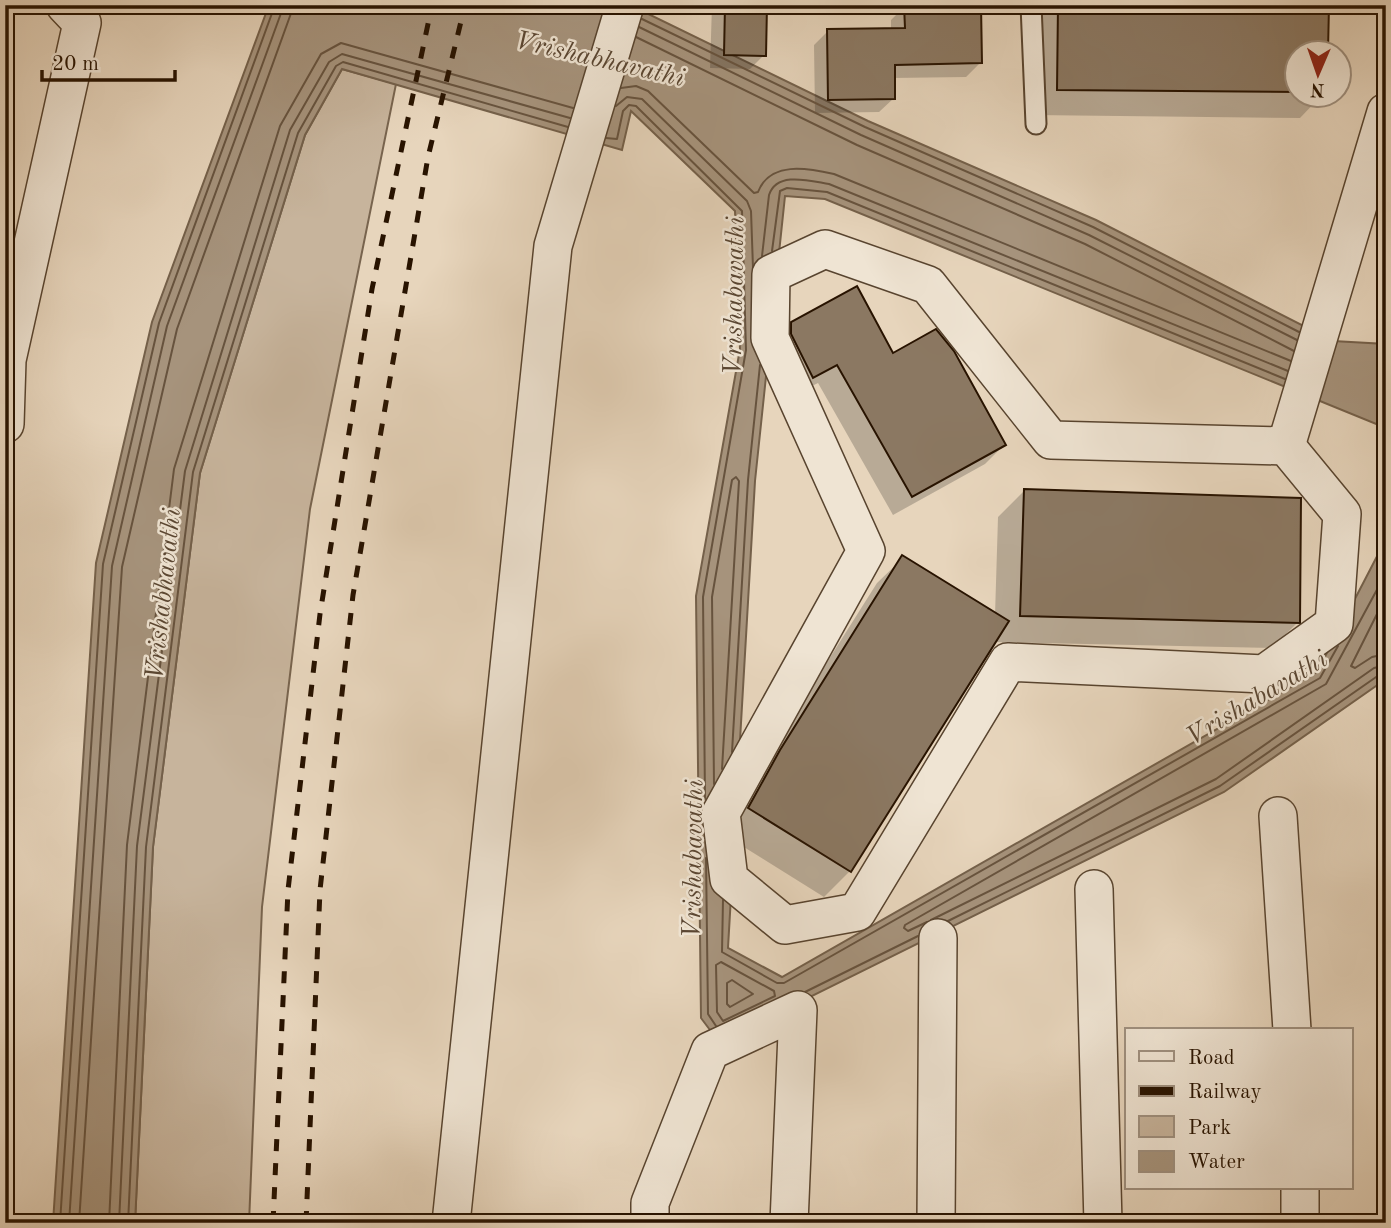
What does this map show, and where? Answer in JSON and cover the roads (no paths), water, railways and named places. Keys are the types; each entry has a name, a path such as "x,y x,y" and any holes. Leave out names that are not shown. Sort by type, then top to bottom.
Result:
{"street":[{"path":"5,424 6,360 82,23 65,5"},
{"path":"451,1223 553,246 625,5"},
{"path":"1286,446 1386,112"},
{"path":"825,249 928,285 1051,440 1286,446 1342,514 1334,624 1264,674 1008,662 858,912 785,925 729,878 721,813 866,551 770,338 771,274 825,249"},
{"path":"1278,816 1292,1028"},
{"path":"1094,889 1103,1223"},
{"path":"936,1223 938,937"},
{"path":"650,1223 650,1203 710,1051 797,1010 789,1223"},
{"path":"1300,1190 1300,1223"}],"lane":[{"path":"1031,5 1036,124"}],"water":[{"name":"Vrishabhavathi","path":"269,5 630,5 868,121 1096,220 1333,341 1386,344 1386,428 825,199 785,196 755,481 728,948 782,977 1317,672 1386,539 1386,679 1224,792 719,1042 701,1018 696,596 740,349 735,211 631,111 622,150 342,69 305,135 200,473 153,847 135,1223 53,1223 96,563 152,322"}],"railway":[{"path":"273,1223 288,890 320,614 372,289 432,5"},
{"path":"306,1223 320,890 353,595 428,157 465,5"}],"water label":[{"name":"Vrishabavathi","path":"733,296"},
{"name":"Vrishabavathi","path":"1256,697"},
{"name":"Vrishabavathi","path":"692,859"}]}
